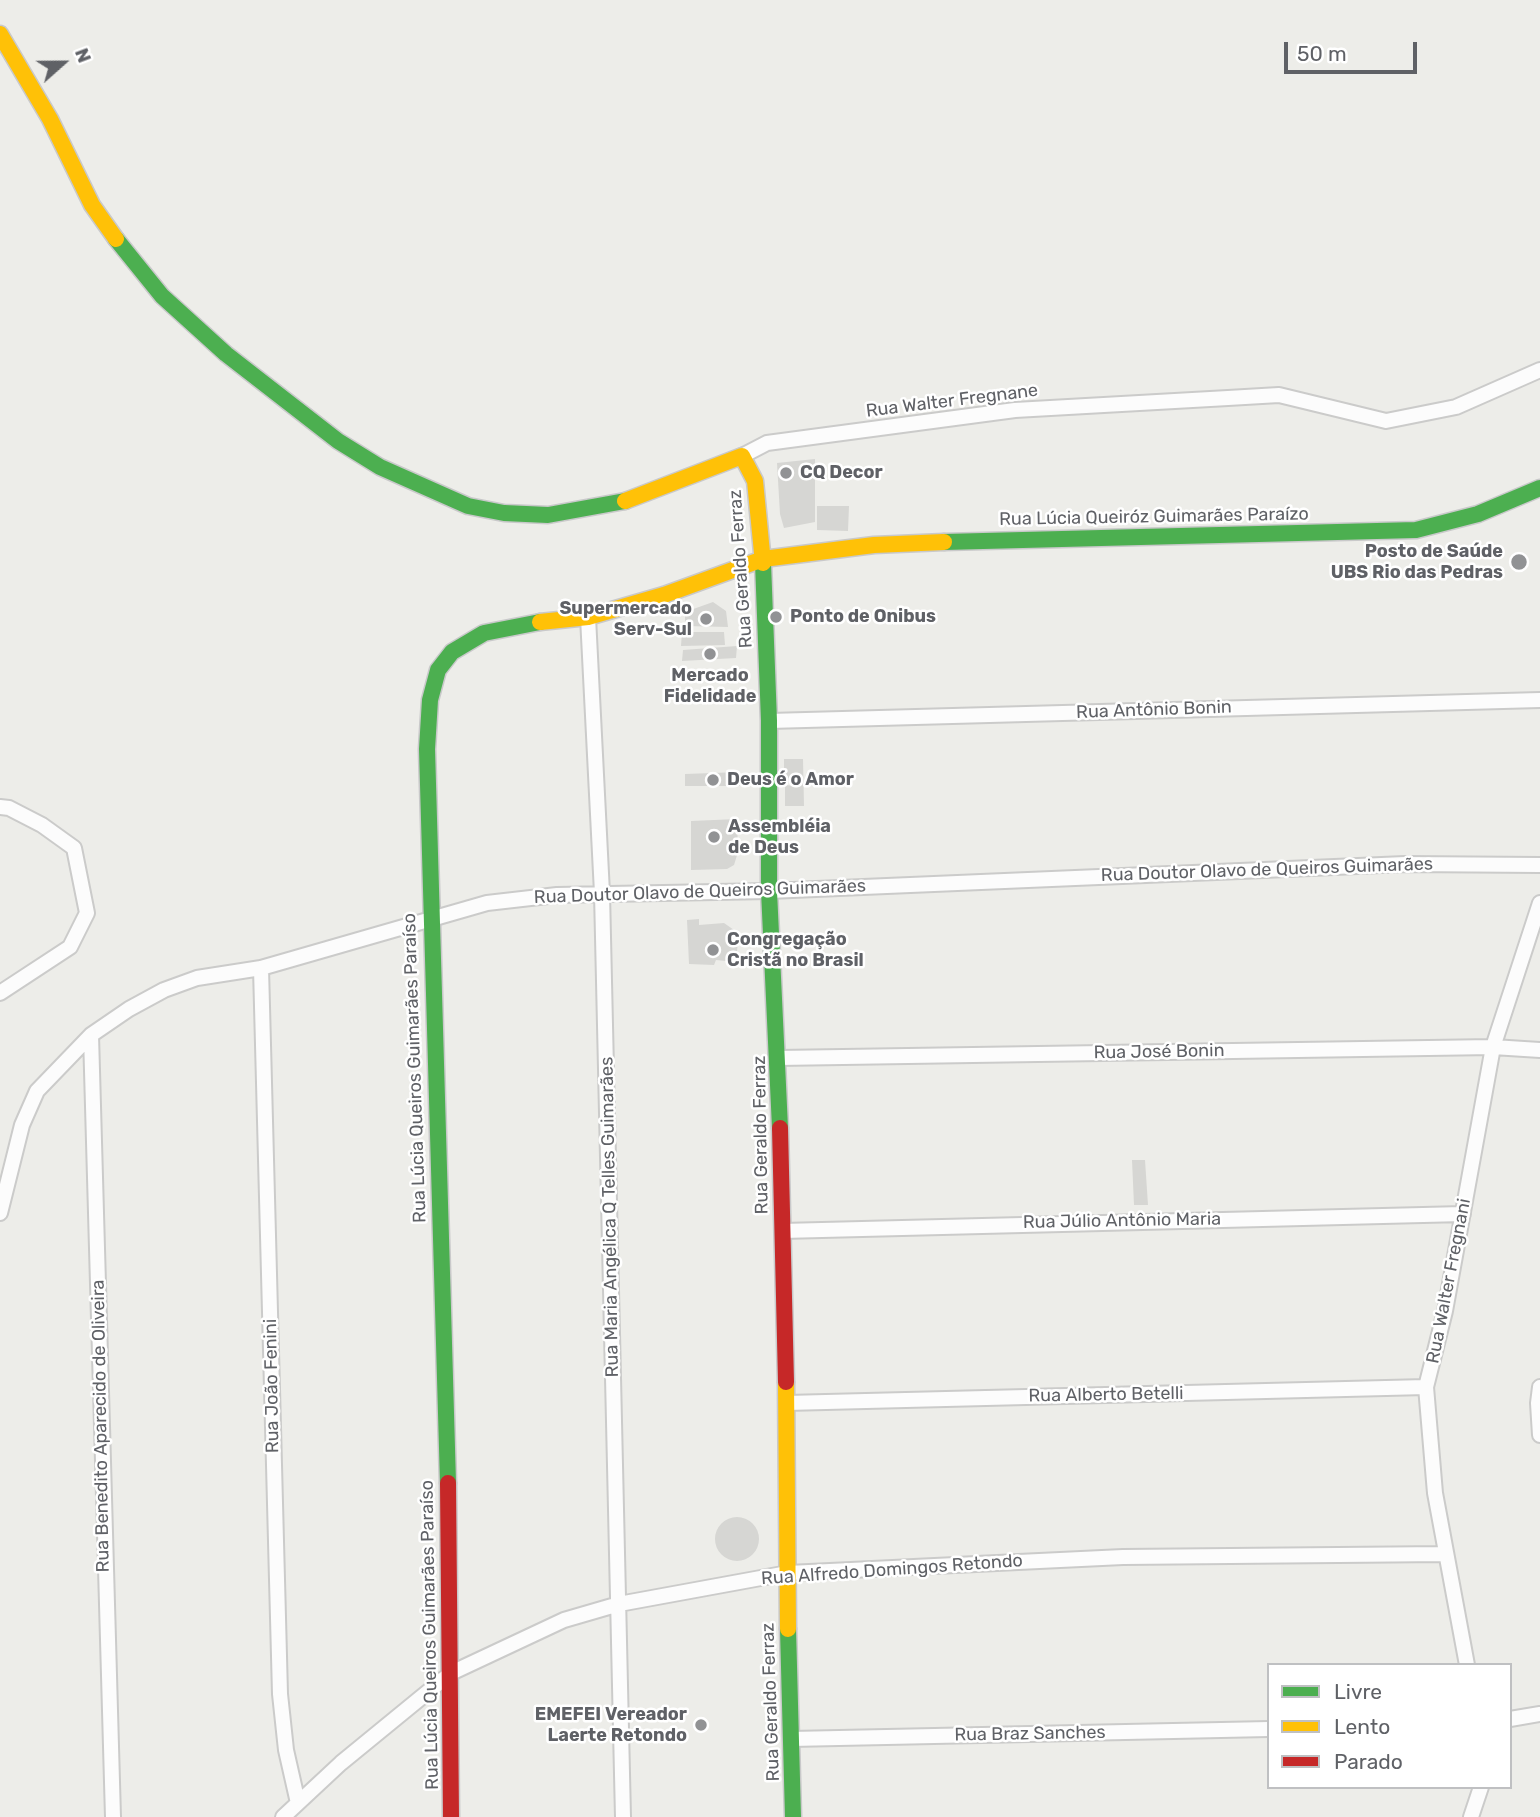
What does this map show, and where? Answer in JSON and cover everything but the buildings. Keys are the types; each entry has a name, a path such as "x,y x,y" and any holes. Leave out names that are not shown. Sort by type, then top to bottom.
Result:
{"street":[{"name":"Rua Walter Fregnane","path":"0,34 50,119 92,205 126,254 162,296 226,354 338,441 380,467 468,506 505,513 548,515 617,504 742,456 767,443 1015,410 1279,395 1386,421 1456,408 1540,370"},
{"name":"Rua Geraldo Ferraz","path":"742,456 755,481 763,559 769,721 769,891 778,1058 793,1817"},
{"name":"Rua Lúcia Queiróz Guimarães Paraízo","path":"763,559 874,545 1011,538 1416,530 1478,514 1540,488"},
{"name":"Rua Lúcia Queiros Guimarães Paraíso","path":"451,1817 451,1673 430,918 427,749 430,700 438,670 452,652 484,633 509,626 588,617 664,595 763,559"},
{"name":"Rua Maria Angélica Q Telles Guimarães","path":"588,617 602,893 623,1817"},
{"name":"Rua Antônio Bonin","path":"769,721 1540,701"},
{"path":"0,807 9,808 42,825 74,848 88,913 70,947 0,993"},
{"name":"Rua Doutor Olavo de Queiros Guimarães","path":"0,1213 22,1125 37,1091 57,1067 91,1035 164,990 197,978 261,968 487,903 602,893 769,891 1405,864 1540,864"},
{"name":"Rua Walter Fregnani","path":"1467,1663 1435,1493 1426,1387 1445,1311 1493,1047 1540,903"},
{"name":"Rua João Fenini","path":"261,968 280,1694 286,1750 298,1803"},
{"name":"Rua Benedito Aparecido de Oliveira","path":"91,1035 113,1817"},
{"name":"Rua José Bonin","path":"778,1058 1493,1047 1540,1050"},
{"name":"Rua Júlio Antônio Maria","path":"782,1231 1463,1214"},
{"name":"Rua Alberto Betelli","path":"786,1403 1426,1387"},
{"path":"1540,1387 1540,1435"},
{"name":"Rua Alfredo Domingos Retondo","path":"283,1817 451,1673 564,1620 619,1604 788,1573 1123,1557 1445,1554"},
{"path":"1512,1719 1540,1714"},
{"name":"Rua Braz Sanches","path":"791,1739 1267,1729"},
{"path":"1471,1817 1480,1789"}],"traffic: fast":[{"path":"116,239 162,296 226,354 338,441 380,467 468,506 504,513 548,515 625,501"},
{"path":"944,542 1416,530 1478,514 1540,488"},
{"path":"763,563 769,721 769,891 780,1128"},
{"path":"448,1483 427,749 430,700 438,670 452,652 484,633 540,622"},
{"path":"788,1629 793,1817"}],"traffic: slow":[{"path":"0,34 50,119 92,205 116,239"},
{"path":"625,501 742,456 755,481 763,563"},
{"path":"540,622 588,617 664,595 763,559 874,545 944,542"},
{"path":"786,1382 788,1629"}],"traffic: jam":[{"path":"780,1128 786,1382"},
{"path":"448,1483 451,1817"}],"place":[{"name":"CQ Decor","path":"786,473"},
{"name":"Posto de Saúde UBS Rio das Pedras","path":"1519,562"},
{"name":"Ponto de Onibus","path":"776,617"},
{"name":"Supermercado Serv-Sul","path":"706,619"},
{"name":"Mercado Fidelidade","path":"710,654"},
{"name":"Deus é o Amor","path":"713,780"},
{"name":"Assembléia de Deus","path":"714,837"},
{"name":"Congregação Cristã no Brasil","path":"713,950"},
{"name":"EMEFEI Vereador Laerte Retondo","path":"701,1725"}]}
